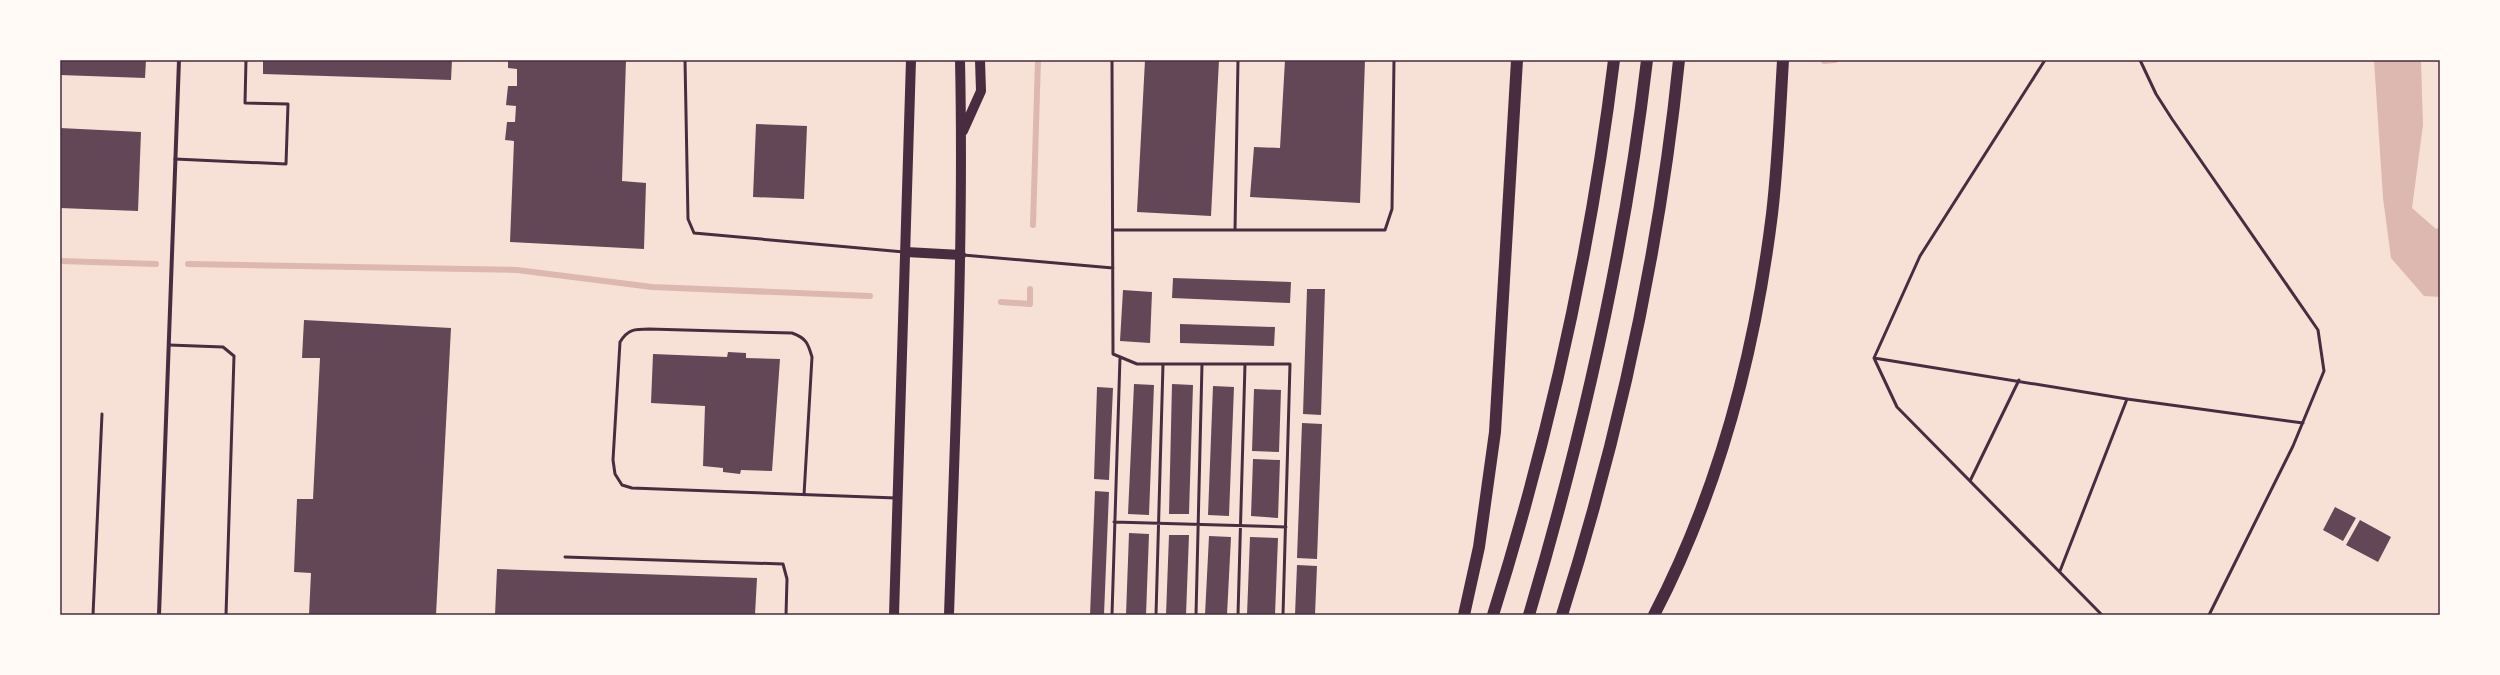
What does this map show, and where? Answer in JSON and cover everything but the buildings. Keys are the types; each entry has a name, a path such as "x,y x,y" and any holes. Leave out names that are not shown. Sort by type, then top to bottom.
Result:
{"highway":[{"path":"1464,615 1479,547 1495,432 1516,60"},
{"path":"1493,615 1528,501 1554,401 1577,299 1600,172 1614,60"},
{"path":"1529,615 1577,446 1601,344 1632,169 1647,60"},
{"path":"1562,615 1600,488 1634,339 1659,209 1679,60"},
{"path":"1654,615 1677,564 1717,463 1746,361 1758,304 1772,213 1783,60"}],"main road":[{"path":"894,615 911,60"},
{"path":"949,615 954,520 961,255 960,60"},
{"path":"961,134 980,91 980,60"},
{"path":"906,252 961,255"}],"street":[{"path":"159,615 179,60"}],"lane":[{"path":"175,159 286,164 288,104 245,103 246,60"},
{"path":"685,60 688,219 694,233 906,252"},
{"path":"1112,60 1113,354 1137,364 1290,364 1284,615"},
{"path":"1235,230 1238,60"},
{"path":"1113,230 1385,230 1392,208 1394,60"},
{"path":"2044,60 1920,256 1874,358 1897,407 2102,615"},
{"path":"2140,60 2156,94 2172,119 2318,330 2324,371 2303,422 2226,584 2209,615"},
{"path":"961,255 1113,268"},
{"path":"804,495 812,357 808,343 802,336 792,332 649,329 635,329 626,333 620,342 613,460 615,474 622,485 632,488 804,495 898,498"},
{"path":"169,345 224,347 234,356 226,615"},
{"path":"1112,615 1120,357"},
{"path":"1874,358 2019,380 2127,399 2303,422"},
{"path":"1156,615 1163,364"},
{"path":"1196,615 1202,364"},
{"path":"1238,615 1245,364"},
{"path":"1970,480 2019,380"},
{"path":"2060,571 2127,399"},
{"path":"93,615 102,414"},
{"path":"1114,522 1286,527"},
{"path":"565,557 782,564 786,579 786,615"}],"shaded area":[{"path":"2374,60 2421,60 2423,125 2412,208 2436,229 2440,227 2440,297 2424,296 2391,258 2383,198"}],"waterway":[{"path":"1033,225 1038,60"},
{"path":"1824,61 1835,60"},
{"path":"60,261 156,264"},
{"path":"188,264 517,270 652,287 870,296"},
{"path":"1001,302 1030,304 1030,289"}]}
